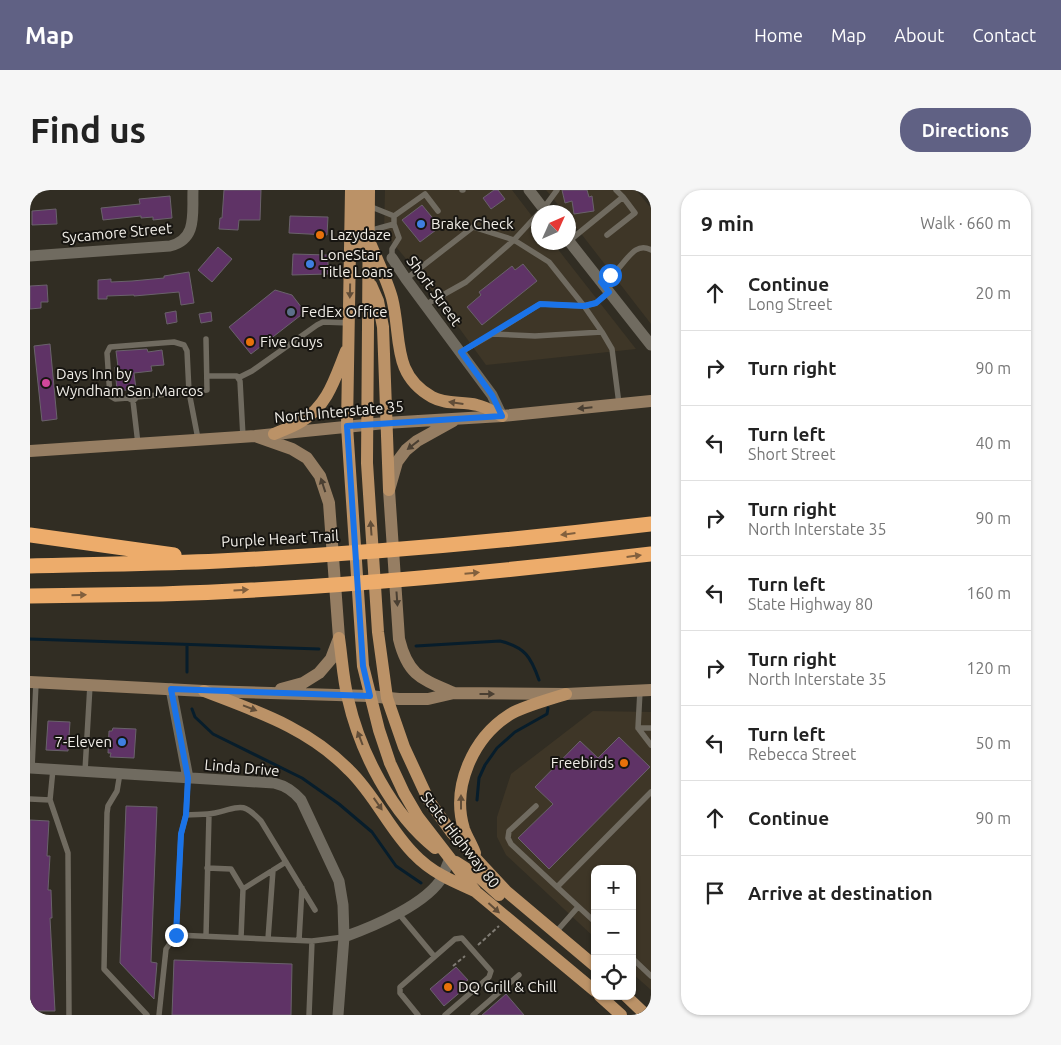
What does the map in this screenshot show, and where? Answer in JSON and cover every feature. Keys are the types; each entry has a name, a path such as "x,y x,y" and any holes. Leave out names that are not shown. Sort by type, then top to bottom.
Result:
{"highway":[{"name":"Purple Heart Trail","path":"30,566 217,561 310,556 438,546 651,524"},
{"path":"30,535 217,561"},
{"path":"30,596 163,594 308,586 423,578 651,554"}],"main road":[{"name":"State Highway 80","path":"351,190 347,426 363,666 378,730 404,793 418,817 476,892 591,989"},
{"path":"360,190 360,236 369,280 378,301 382,321 389,490 399,639 404,658 414,672 424,680 454,693"},
{"path":"369,190 369,280"},
{"path":"369,236 392,297 400,357 407,374 433,397 452,403 477,405 502,416"},
{"name":"State Highway 80","path":"369,280 367,464 378,632 387,698 404,747 429,801 452,833 506,891 591,963"},
{"path":"274,434 300,423 311,415 323,402 332,389 349,342"},
{"name":"North Interstate 35","path":"30,450 198,440 367,424 502,416 651,400"},
{"path":"389,490 397,462 406,450 417,441 455,419"},
{"path":"249,436 292,449 307,458 320,476 329,503 339,638 347,696 364,748 390,796 419,834 434,847 478,876 574,958 591,964"},
{"path":"267,692 303,683 320,674 331,659 339,638"},
{"path":"33,682 204,691 428,699 454,693 566,694 646,690"},
{"path":"204,691 268,716 298,730 321,745 364,785 413,853 442,877 476,892"},
{"path":"480,865 464,828 460,807 466,769 477,746 494,726 510,714 566,694"},
{"path":"604,1000 621,1015"},
{"path":"630,1000 646,1015"}],"street":[{"name":"Sycamore Street","path":"30,256 178,244 185,239 191,230 193,190"},
{"path":"529,190 538,205"},
{"path":"576,250 651,345"},
{"name":"Short Street","path":"392,258 492,395 502,416"},
{"path":"171,689 188,778"},
{"name":"Linda Drive","path":"31,768 274,783 294,792 301,800 339,881 344,905 344,937 338,1015"},
{"path":"344,937 370,928 399,914 431,890 442,877 450,858"}],"lane":[{"path":"547,205 557,190"},
{"path":"607,235 635,213 616,190"},
{"path":"394,216 425,194 438,211"},
{"path":"576,235 623,197"},
{"path":"369,206 394,216"},
{"path":"392,258 392,249 400,238 394,224 394,216"},
{"path":"425,305 466,282 531,223"},
{"path":"369,236 394,224"},
{"path":"406,279 473,227 514,240 549,262 602,332 612,349 619,404"},
{"path":"601,282 616,271 632,252 645,247 651,250"},
{"path":"461,352 540,304 584,306 596,303 609,292"},
{"path":"238,378 252,372 323,322 350,323"},
{"path":"492,334 535,336 602,332"},
{"path":"133,401 137,397 207,390 206,339"},
{"path":"133,401 128,398 115,399 110,396 107,353 110,348 174,342 184,344 187,351 189,392 198,440"},
{"path":"207,376 237,376 240,381 249,436"},
{"path":"133,401 138,444"},
{"path":"31,768 33,682"},
{"path":"84,771 90,685"},
{"path":"646,690 638,728 651,745"},
{"path":"638,728 651,728"},
{"path":"53,769 50,800 68,853 69,1015"},
{"path":"120,773 117,791 108,806 107,813 104,969 147,1015"},
{"path":"159,1015 166,949 176,935 181,834 186,815 188,778"},
{"path":"557,887 651,792"},
{"path":"30,799 50,800"},
{"path":"186,815 209,814 236,806 244,807 253,813 261,821 315,910"},
{"path":"536,806 509,831 508,838 512,844 591,918"},
{"path":"206,936 209,814"},
{"path":"243,889 286,862"},
{"path":"208,868 231,869 243,889 240,938"},
{"path":"268,939 273,870"},
{"path":"299,940 302,888"},
{"path":"556,932 578,907"},
{"path":"399,914 434,956"},
{"path":"176,935 312,941 344,937"},
{"path":"418,1015 400,993 400,987 455,939 462,938 491,971 489,978 446,1015"},
{"path":"309,1015 312,941"},
{"path":"636,962 651,976"},
{"path":"473,1015 519,975"}],"shaded area":[{"path":"385,190 512,190 531,215 531,250 558,250 636,349 486,365 433,292 384,232"},
{"path":"546,190 636,190 651,208 651,324 576,227 576,205 558,205"},
{"path":"593,711 651,712 651,990 636,977 636,865 591,865 591,934 506,855 497,837 497,817 511,774"}],"building":[{"path":"224,190 261,190 260,220 239,220 238,230 219,229 220,218 222,218"},
{"path":"494,190 498,190 505,199 491,209 483,198"},
{"path":"562,190 587,190 589,197 592,196 594,211 576,214 576,205 573,205 572,201 565,203"},
{"path":"170,196 172,218 153,220 153,217 141,218 141,216 103,220 101,208 140,204 139,199"},
{"name":"Brake Check","path":"422,205 440,227 420,242 402,220"},
{"path":"56,209 57,224 32,225 32,211"},
{"path":"290,216 328,217 327,235 289,233"},
{"path":"218,247 232,259 212,282 198,270"},
{"name":"LoneStar Title Loans","path":"293,254 328,255 328,274 292,275"},
{"path":"523,264 537,281 482,325 467,307 481,295 479,292 512,266 515,270"},
{"path":"189,272 194,303 181,305 179,292 107,296 107,299 98,299 98,280 111,279 111,282 132,281 164,278 164,276"},
{"path":"47,285 48,302 41,302 41,308 30,309 30,286"},
{"path":"275,290 292,295 305,312 251,354 229,327"},
{"path":"176,311 177,322 167,324 165,313"},
{"path":"211,312 212,321 201,323 199,314"},
{"name":"Days Inn by Wyndham San Marcos","path":"50,344 57,419 42,421 34,346"},
{"path":"147,349 148,352 162,350 164,365 151,366 152,371 134,373 136,389 117,391 115,367 118,367 116,351"},
{"path":"48,721 70,722 68,751 46,750"},
{"name":"7-Eleven","path":"113,728 136,729 134,758 110,757 111,753 108,753 109,731 112,731"},
{"path":"619,737 650,767 549,869 518,838 553,804 535,787 580,741 598,758"},
{"path":"126,806 157,807 151,962 157,963 154,999 120,963"},
{"path":"30,820 49,821 47,856 50,856 48,890 51,890 52,918 50,918 55,1011 30,1011"},
{"path":"174,960 292,964 291,1015 172,1015"},
{"name":"DQ Grill & Chill","path":"456,967 468,980 461,985 464,989 444,1006 430,989"},
{"path":"506,994 524,1015 482,1015"}],"waterway":[{"path":"30,639 319,649"},
{"path":"416,646 500,641 509,643 526,654 539,680"},
{"path":"187,645 187,672"},
{"path":"477,800 479,778 485,765 497,748 515,732 547,714 548,708"},
{"path":"192,709 195,717 213,734 302,778 339,804 372,832 396,866 421,883"}],"place":[{"name":"Brake Check","path":"421,224"},
{"name":"Lazydaze","path":"320,235"},
{"name":"LoneStar Title Loans","path":"310,264"},
{"name":"FedEx Office","path":"291,312"},
{"name":"Five Guys","path":"250,342"},
{"name":"Days Inn by Wyndham San Marcos","path":"46,383"},
{"name":"7-Eleven","path":"122,742"},
{"name":"Freebirds","path":"624,763"},
{"name":"DQ Grill & Chill","path":"448,987"}],"route":[{"path":"176,935 181,834 186,815 188,778 171,689 370,696 363,666 347,426 502,416 492,395 461,352 540,304 584,306 596,303 609,292 601,282 610,275"}]}
